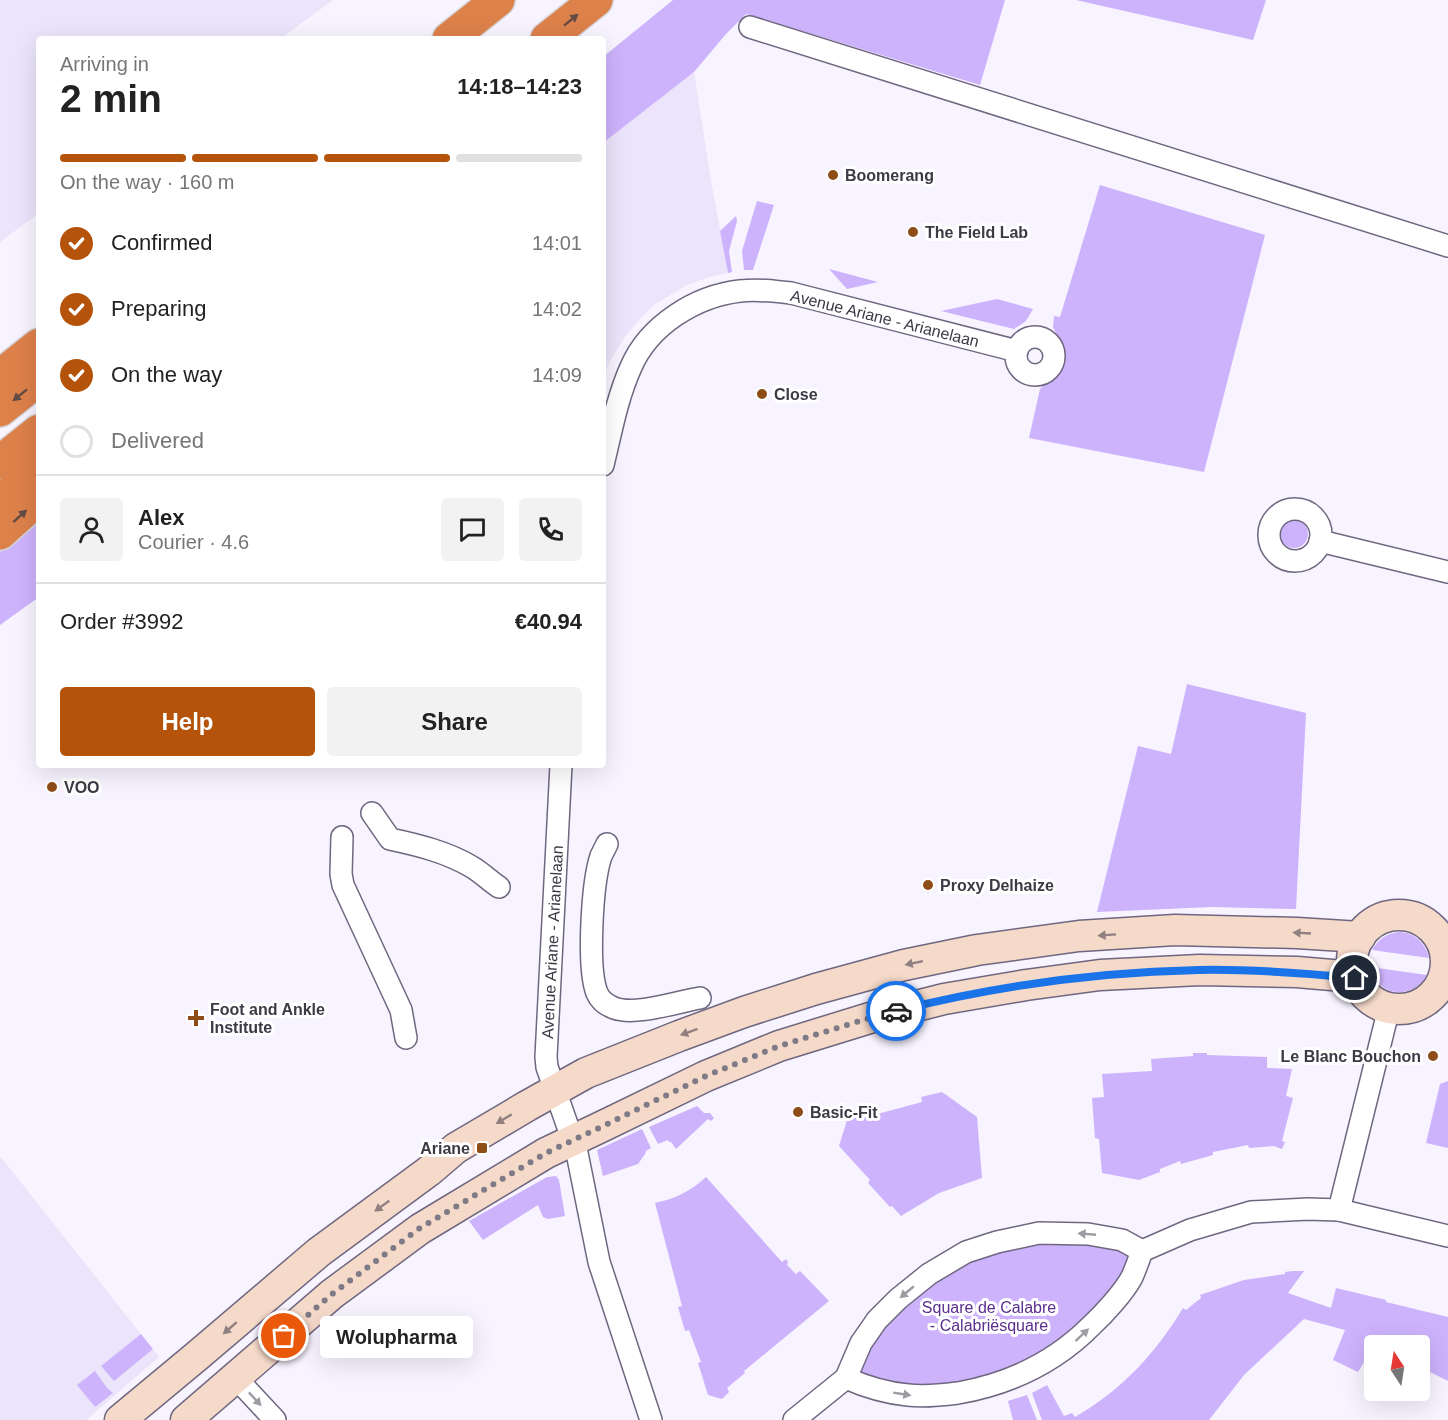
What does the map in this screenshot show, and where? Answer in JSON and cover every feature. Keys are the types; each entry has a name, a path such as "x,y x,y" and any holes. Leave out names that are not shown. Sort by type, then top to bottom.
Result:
{"highway":[{"path":"453,36 498,0"},
{"path":"551,36 596,0"},
{"path":"0,366 36,358"},
{"path":"0,376 36,358"},
{"path":"0,410 36,359"},
{"path":"0,462 36,433"},
{"path":"0,500 36,473"},
{"path":"0,533 36,501"}],"main road":[{"path":"1402,915 1425,923 1445,946 1444,984 1424,1002 1413,1007 1389,1008 1368,998 1361,990 1352,969 1355,945 1360,937 1369,926 1390,916 1402,915"},
{"path":"186,1420 332,1294 420,1228 546,1153 564,1115 590,1071 744,1012 816,989 904,965 976,950 1079,936 1175,930 1360,937"},
{"path":"120,1420 318,1252 429,1171 456,1148 564,1115 706,1076 779,1046 873,1017 944,999 1026,985 1112,975 1200,970 1297,972 1355,978"}],"street":[{"path":"750,27 1448,246"},
{"name":"Avenue Ariane - Arianelaan","path":"606,452 619,398 631,365 646,342 669,320 698,303 718,295 762,290 791,293 1017,351"},
{"path":"1320,541 1448,572"},
{"name":"Avenue Ariane - Arianelaan","path":"561,768 547,1067 577,1153 600,1262 651,1420"},
{"path":"372,813 390,839 451,856 473,867 499,887"},
{"path":"342,837 343,885 401,1010 406,1038"},
{"path":"607,844 601,856 598,872 592,939 595,984 600,999 614,1008 626,1011 700,998"},
{"path":"1339,1210 1389,1008"},
{"path":"846,1378 870,1388 909,1396 943,1395 982,1388 1021,1375 1053,1358 1078,1340 1104,1314 1131,1279 1142,1251 1190,1230 1251,1212 1339,1210 1448,1236"},
{"path":"794,1420 846,1378 861,1343 877,1320 898,1299 928,1274 966,1252 997,1242 1039,1233 1088,1234 1122,1240 1142,1251"},
{"path":"236,1378 275,1420"}],"shaded area":[{"path":"0,0 333,0 284,36 36,36 36,215 0,242"},
{"path":"694,72 728,273 685,286 652,306 624,338 606,371 606,141"},
{"path":"0,1156 159,1357 86,1420 0,1420"}],"green space":[{"path":"673,0 1005,0 980,85 746,14 694,72 606,141 606,55"},
{"path":"1076,0 1266,0 1253,40"},
{"path":"1100,185 1265,235 1204,472 1029,438 1040,389 1058,372 1063,363 1064,351 1053,327 1054,316 1060,317"},
{"path":"757,201 774,205 753,270 744,270 742,251"},
{"path":"736,216 737,221 729,251 732,272 728,273 720,231"},
{"path":"829,269 878,282 847,289"},
{"path":"997,299 1033,309 1026,321 1014,329 941,311"},
{"path":"1294,520 1304,524 1308,534 1304,544 1294,548 1284,544 1280,534 1284,524"},
{"path":"36,522 36,599 0,625 0,552"},
{"path":"1187,684 1306,713 1296,909 1212,907 1097,912 1138,746 1171,754"},
{"path":"1404,932 1418,939 1425,947 1429,958 1372,950 1382,938"},
{"path":"1370,967 1427,975 1413,989 1396,992 1380,985"},
{"path":"1193,1053 1267,1057 1267,1068 1292,1069 1286,1096 1293,1098 1282,1149 1274,1146 1249,1148 1248,1145 1213,1152 1213,1155 1181,1164 1180,1161 1139,1180 1102,1173 1099,1139 1095,1138 1092,1098 1104,1097 1102,1074 1152,1071 1151,1059 1193,1056"},
{"path":"1448,1081 1448,1148 1426,1143 1440,1084"},
{"path":"942,1092 977,1117 982,1178 939,1193 901,1216 868,1183 870,1180 839,1146 848,1117 857,1114 859,1119 922,1102 921,1097"},
{"path":"697,1106 714,1118 711,1121 708,1119 676,1149 668,1140 658,1144 649,1127"},
{"path":"642,1129 651,1148 646,1151 638,1164 603,1176 597,1150"},
{"path":"556,1176 559,1180 565,1216 548,1219 543,1217 538,1205 483,1240 469,1221 547,1177"},
{"path":"706,1177 782,1262 786,1259 787,1265 796,1274 800,1271 829,1301 744,1371 745,1373 727,1388 729,1392 722,1399 708,1395 698,1363 701,1362 689,1330 685,1331 678,1307 682,1306 655,1203 682,1194"},
{"name":"Square de Calabre - Calabriësquare","path":"1053,1238 1125,1251 1130,1257 1128,1271 1069,1340 984,1382 891,1389 860,1373 858,1364 880,1324 961,1260"},
{"path":"1304,1271 1288,1293 1331,1308 1336,1288 1448,1317 1448,1381 1430,1372 1430,1335 1364,1335 1364,1362 1358,1372 1333,1360 1345,1330 1304,1319 1244,1375 1209,1420 1042,1420 1032,1393 1047,1385 1064,1416 1072,1413 1075,1417 1108,1395 1136,1370 1161,1341 1183,1308 1186,1310 1201,1298 1200,1295 1244,1280 1285,1274 1285,1272"},
{"path":"141,1334 153,1349 114,1381 101,1366"},
{"path":"95,1371 113,1393 95,1407 77,1385"},
{"path":"1027,1395 1037,1420 1013,1420 1008,1401"}],"way so far":[{"path":"284,1336 332,1294 420,1228 546,1153 706,1076 779,1046 896,1011"}],"place":[{"name":"Boomerang","path":"833,175"},
{"name":"The Field Lab","path":"913,232"},
{"name":"Close","path":"762,394"},
{"name":"VOO","path":"52,787"},
{"name":"Proxy Delhaize","path":"928,885"},
{"name":"Foot and Ankle Institute","path":"196,1018"},
{"name":"Le Blanc Bouchon","path":"1433,1056"},
{"name":"Basic-Fit","path":"798,1112"},
{"name":"Ariane","path":"482,1148"},
{"name":"Wolupharma","path":"284,1336"}],"route":[{"path":"896,1011 944,999 1100,975 1200,970 1297,972 1355,978"}]}
